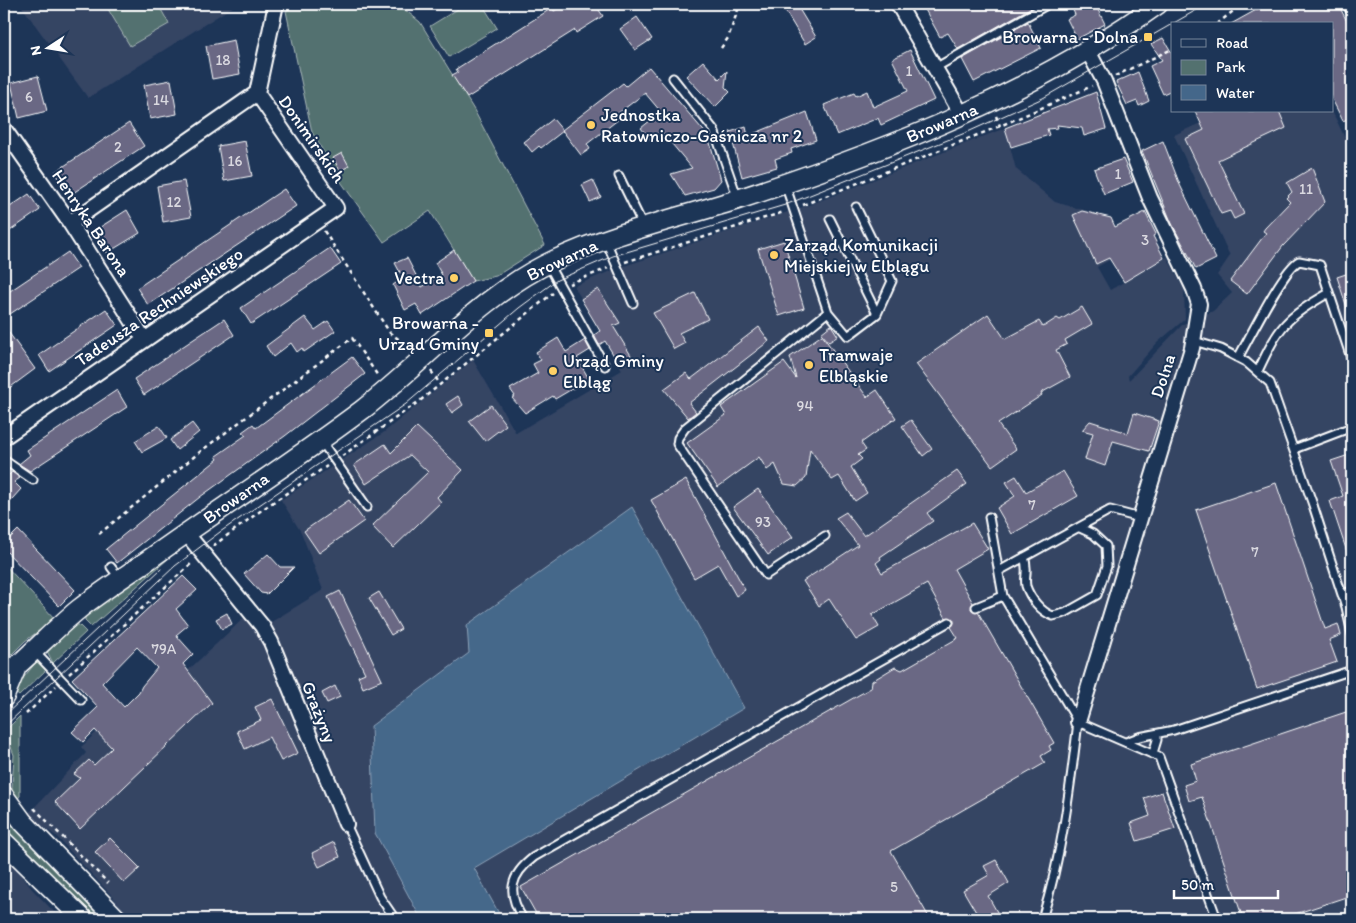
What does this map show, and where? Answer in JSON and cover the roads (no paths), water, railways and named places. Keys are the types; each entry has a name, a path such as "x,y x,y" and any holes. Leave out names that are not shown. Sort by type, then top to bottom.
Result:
{"main road":[{"name":"Browarna","path":"4,697 10,672 115,573 186,533 320,439 389,388 498,295 547,263 644,227 784,184 962,115 1033,82 1088,51 1158,4"},
{"path":"4,796 23,822 117,919"},
{"path":"4,842 82,919"}],"street":[{"name":"Donimirskich","path":"276,4 257,93 336,208"},
{"path":"898,4 962,115"},
{"name":"Dolna","path":"1078,722 1194,341 1199,304 1194,289 1150,198 1104,81 1088,51"},
{"path":"70,223 257,93"},
{"name":"Henryka Barona","path":"4,129 70,223 144,340"},
{"name":"Tadeusza Rechniewskiego","path":"4,437 336,208"},
{"name":"Grażyny","path":"186,533 262,626 271,642 346,824"}],"lane":[{"path":"935,68 1045,6 1044,4"},
{"path":"673,78 714,130 738,199"},
{"path":"619,176 644,227"},
{"path":"784,184 828,312 848,336 877,314 892,281 856,207"},
{"path":"830,219 877,314"},
{"path":"606,240 633,303"},
{"path":"1238,358 1278,289 1297,262 1320,265 1352,361"},
{"path":"547,263 605,366"},
{"path":"1258,371 1281,328 1298,311 1329,293"},
{"path":"825,536 766,575 677,444 678,438 685,428 828,312"},
{"path":"1194,341 1238,358 1258,371 1270,383 1342,594 1352,634"},
{"path":"1294,449 1352,427"},
{"path":"320,439 368,507"},
{"path":"4,460 33,480"},
{"path":"999,571 1110,510 1140,518"},
{"path":"989,517 1004,596 1078,722 1126,742 1143,752 1153,753 1159,757 1217,919"},
{"path":"1024,557 1028,567 1026,586 1040,610 1053,616 1065,613 1097,595 1107,566 1106,546 1093,534 1080,528"},
{"path":"1342,594 1352,591"},
{"path":"976,607 1004,596"},
{"path":"523,919 515,906 512,892 514,878 523,865 534,856 949,622"},
{"path":"34,651 81,700"},
{"path":"1126,742 1174,730 1352,670"},
{"path":"1042,919 1056,874 1069,798 1078,722"},
{"path":"1153,753 1157,734"},
{"name":"Grażyny","path":"346,824 380,897 395,919"}],"water":[{"path":"632,507 744,708 474,868 502,919 421,919 375,833 371,726 469,653 467,625"}],"tram line":[{"path":"1176,22 1207,4"},
{"path":"4,727 175,566 220,532 406,404 519,308 557,280 613,256 785,205 970,131 1043,98 1171,25"},
{"path":"4,716 161,569"}],"place":[{"name":"Browarna - Dolna","path":"1148,37"},
{"name":"Jednostka Ratowniczo-Gaśnicza nr 2","path":"591,125"},
{"name":"Zarząd Komunikacji Miejskiej w Elblągu","path":"774,255"},
{"name":"Vectra","path":"454,278"},
{"name":"Browarna - Urząd Gminy","path":"489,333"},
{"name":"Tramwaje Elbląskie","path":"809,365"},
{"name":"Urząd Gminy Elbląg","path":"553,371"}]}
